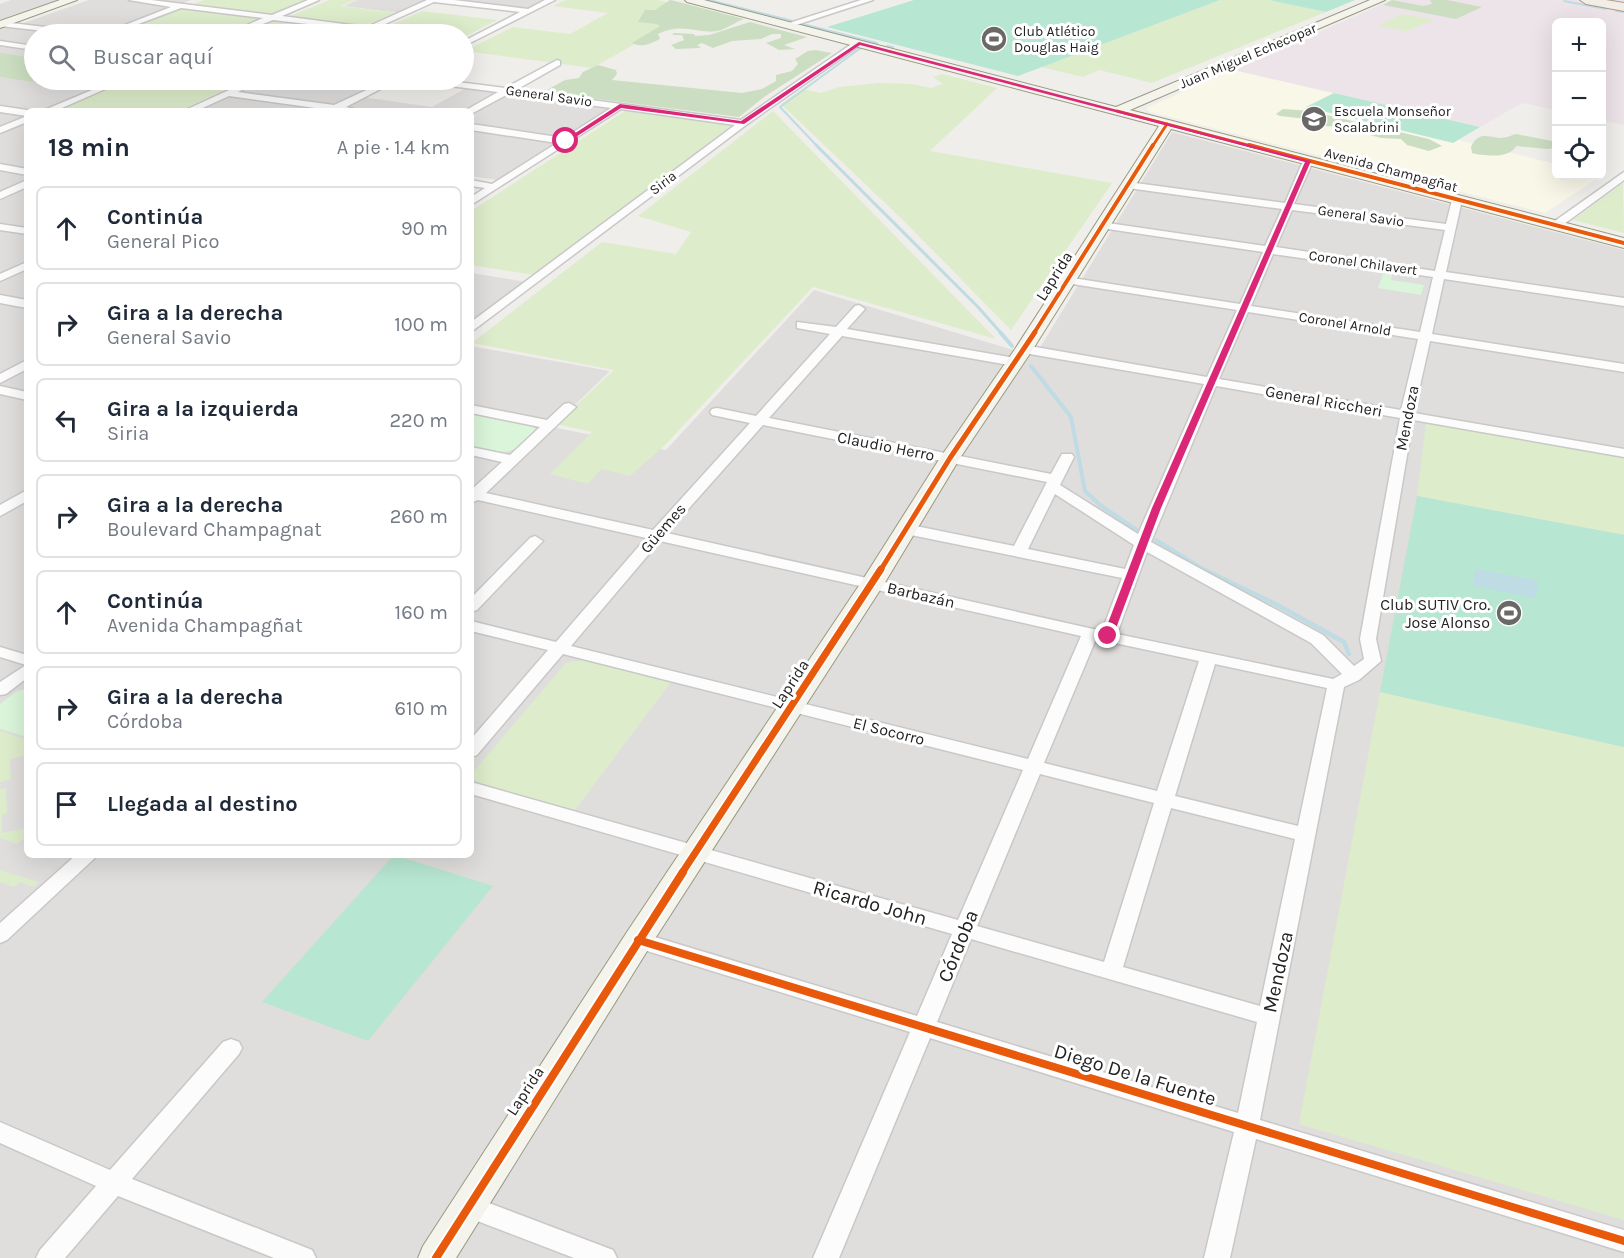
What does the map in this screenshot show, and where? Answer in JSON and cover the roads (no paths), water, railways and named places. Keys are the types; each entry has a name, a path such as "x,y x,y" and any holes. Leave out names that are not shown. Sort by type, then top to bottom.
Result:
{"main road":[{"path":"1586,0 1624,7"}],"street":[{"path":"1,24 71,0"},
{"path":"133,0 324,24"},
{"path":"133,24 196,0"},
{"path":"257,24 315,0"},
{"path":"379,24 434,0 528,11"},
{"path":"474,39 551,0"},
{"name":"Avenida Champagñat","path":"691,0 1624,243"},
{"path":"787,25 869,0"},
{"name":"Juan Miguel Echecopar","path":"1117,111 1379,0"},
{"path":"1,24 24,27"},
{"path":"0,43 24,47"},
{"name":"Siria","path":"474,326 742,123 859,43"},
{"path":"474,109 557,63"},
{"name":"General Savio","path":"474,86 742,123"},
{"path":"54,108 98,90"},
{"path":"195,108 235,90"},
{"path":"337,108 374,90"},
{"path":"228,93 321,108"},
{"path":"474,200 620,106"},
{"path":"0,109 24,113"},
{"path":"0,130 24,120"},
{"name":"Laprida","path":"436,1258 638,940 872,584 950,459 1019,356 1167,124"},
{"path":"474,127 566,141"},
{"name":"Córdoba","path":"826,1258 1034,767 1131,575 1156,508 1308,161"},
{"path":"0,167 24,171"},
{"path":"1556,225 1622,178"},
{"path":"0,196 24,184"},
{"path":"474,184 494,187"},
{"name":"General Savio","path":"1128,185 1451,228"},
{"name":"Mendoza","path":"1217,1258 1307,835 1344,680 1372,661 1368,639 1407,415 1457,200"},
{"name":"Coronel Chilavert","path":"1101,225 1624,302"},
{"path":"0,227 24,231"},
{"path":"0,278 24,266"},
{"name":"Coronel Arnold","path":"1066,280 1624,368"},
{"path":"0,299 24,303"},
{"name":"Güemes","path":"474,748 656,536 859,309"},
{"path":"474,310 490,313"},
{"name":"General Riccheri","path":"801,325 838,332 1212,382 1624,453"},
{"path":"0,379 24,366"},
{"path":"0,390 24,395"},
{"path":"474,494 568,407"},
{"path":"474,410 550,425"},
{"name":"Claudio Herro","path":"717,412 950,459 1054,483"},
{"path":"474,452 513,460"},
{"path":"1019,552 1067,458"},
{"path":"1054,483 1143,544 1317,639 1334,654 1344,680"},
{"name":"Barbazán","path":"474,496 1208,658 1344,680"},
{"path":"0,498 23,498"},
{"path":"0,512 23,498"},
{"path":"906,529 1131,575"},
{"path":"474,604 535,541"},
{"name":"El Socorro","path":"474,627 1307,835"},
{"path":"0,652 24,659"},
{"path":"1111,972 1208,658"},
{"path":"0,690 24,672"},
{"name":"Ricardo John","path":"474,789 1268,1017"},
{"path":"0,935 85,858"},
{"name":"Diego De la Fuente","path":"638,940 1624,1241"},
{"path":"49,1258 231,1048"},
{"path":"0,1132 114,1182 303,1258"},
{"path":"468,1206 604,1258"}],"water":[{"path":"1475,569 1538,581 1536,598 1473,586"}],"waterway":[{"path":"709,0 793,21"},
{"path":"1564,1 1606,9"},
{"path":"1616,11 1624,12"},
{"path":"799,23 877,43"},
{"path":"887,46 893,47"},
{"path":"818,147 780,107 862,47"},
{"path":"818,147 978,307 1001,333"},
{"path":"1000,332 1012,346"},
{"path":"1031,366 1071,417 1085,491 1100,505 1137,530"},
{"path":"1156,540 1206,571"},
{"path":"1203,569 1279,606 1344,642 1349,654"}],"place":[{"name":"Club Atlético Douglas Haig","path":"994,39"},
{"name":"Escuela Monseñor Scalabrini","path":"1314,119"},
{"name":"Club SUTIV Cro. Jose Alonso","path":"1509,613"}]}
